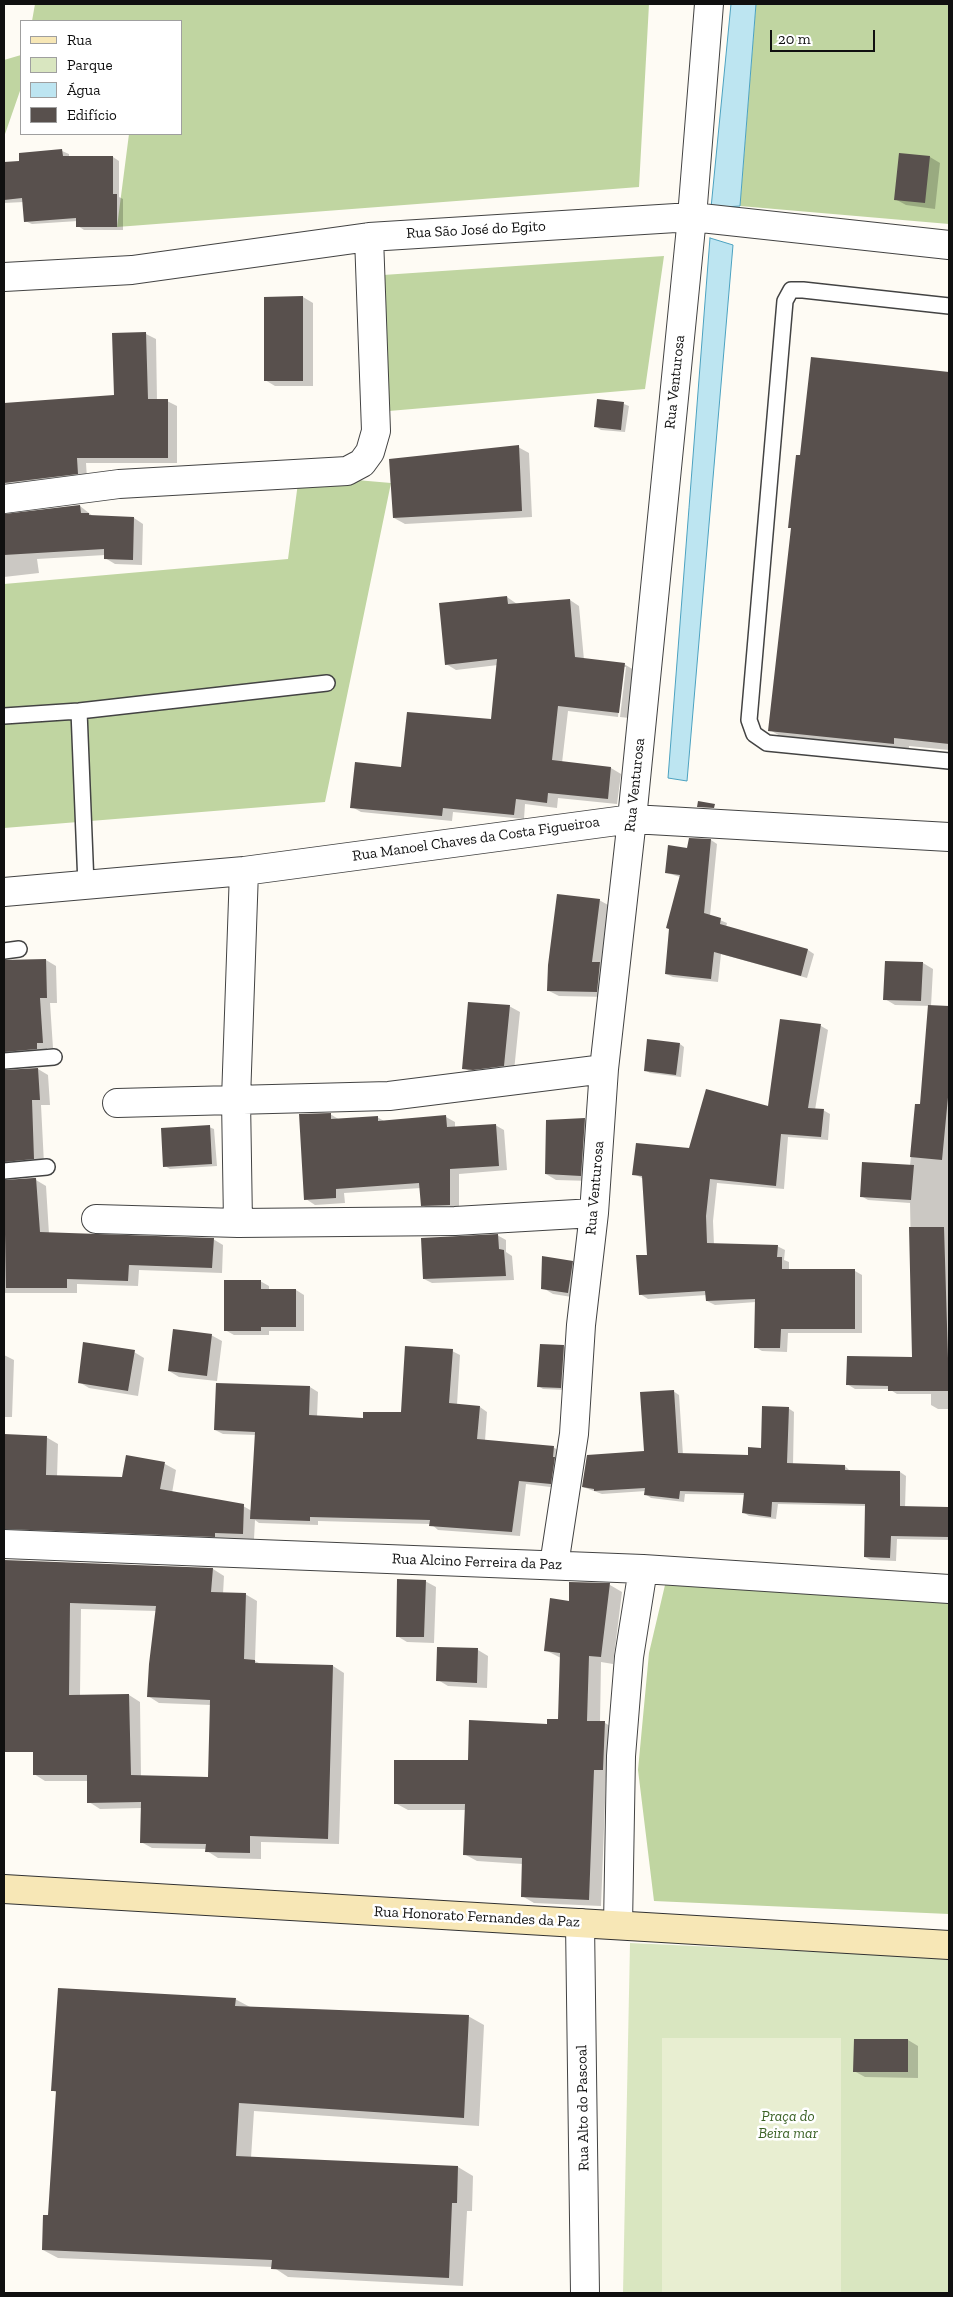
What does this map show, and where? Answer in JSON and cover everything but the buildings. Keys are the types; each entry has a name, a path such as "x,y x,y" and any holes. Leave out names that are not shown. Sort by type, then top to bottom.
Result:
{"main road":[{"name":"Rua Honorato Fernandes da Paz","path":"4,1889 949,1945"}],"street":[{"name":"Rua Venturosa","path":"554,1565 574,1434 581,1325 594,1213 604,1069 632,819 692,218 710,4"},
{"name":"Rua São José do Egito","path":"4,277 132,270 369,237 692,218 949,245"},
{"path":"4,499 120,484 347,470 362,463 370,452 376,432 369,237"},
{"name":"Rua Manoel Chaves da Costa Figueiroa","path":"4,892 244,870 632,819 949,836"},
{"path":"238,1223 236,1099 244,870"},
{"path":"117,1103 389,1096 604,1069"},
{"path":"96,1219 238,1223 456,1221 594,1213"},
{"name":"Rua Alcino Ferreira da Paz","path":"4,1544 643,1568 949,1589"},
{"path":"618,1925 621,1756 629,1657 643,1568"},
{"name":"Rua Alto do Pascoal","path":"580,1923 585,2293"}],"lane":[{"path":"949,306 803,290 791,290 785,301 748,720 754,734 767,743 949,761"},
{"path":"4,716 79,711 327,683"},
{"path":"79,711 86,884"},
{"path":"4,1062 54,1057"},
{"path":"4,1171 47,1167"}],"green space":[{"path":"35,4 649,4 639,187 117,227 129,135 182,135 182,20 32,20"},
{"path":"756,4 949,4 949,224 740,206"},
{"path":"20,55 20,91 4,137 4,60"},
{"path":"664,256 645,389 389,411 383,275"},
{"path":"299,475 391,483 325,802 4,828 4,584 288,559"},
{"path":"665,1585 949,1601 949,1914 654,1901 638,1770 649,1653"},
{"name":"Praça do Beira mar","path":"630,1943 949,1958 949,2293 623,2293"},
{"path":"662,2038 841,2038 841,2293 662,2293"}],"water":[{"path":"731,4 756,4 740,206 711,208"},
{"path":"710,238 733,245 687,781 668,778"}]}
